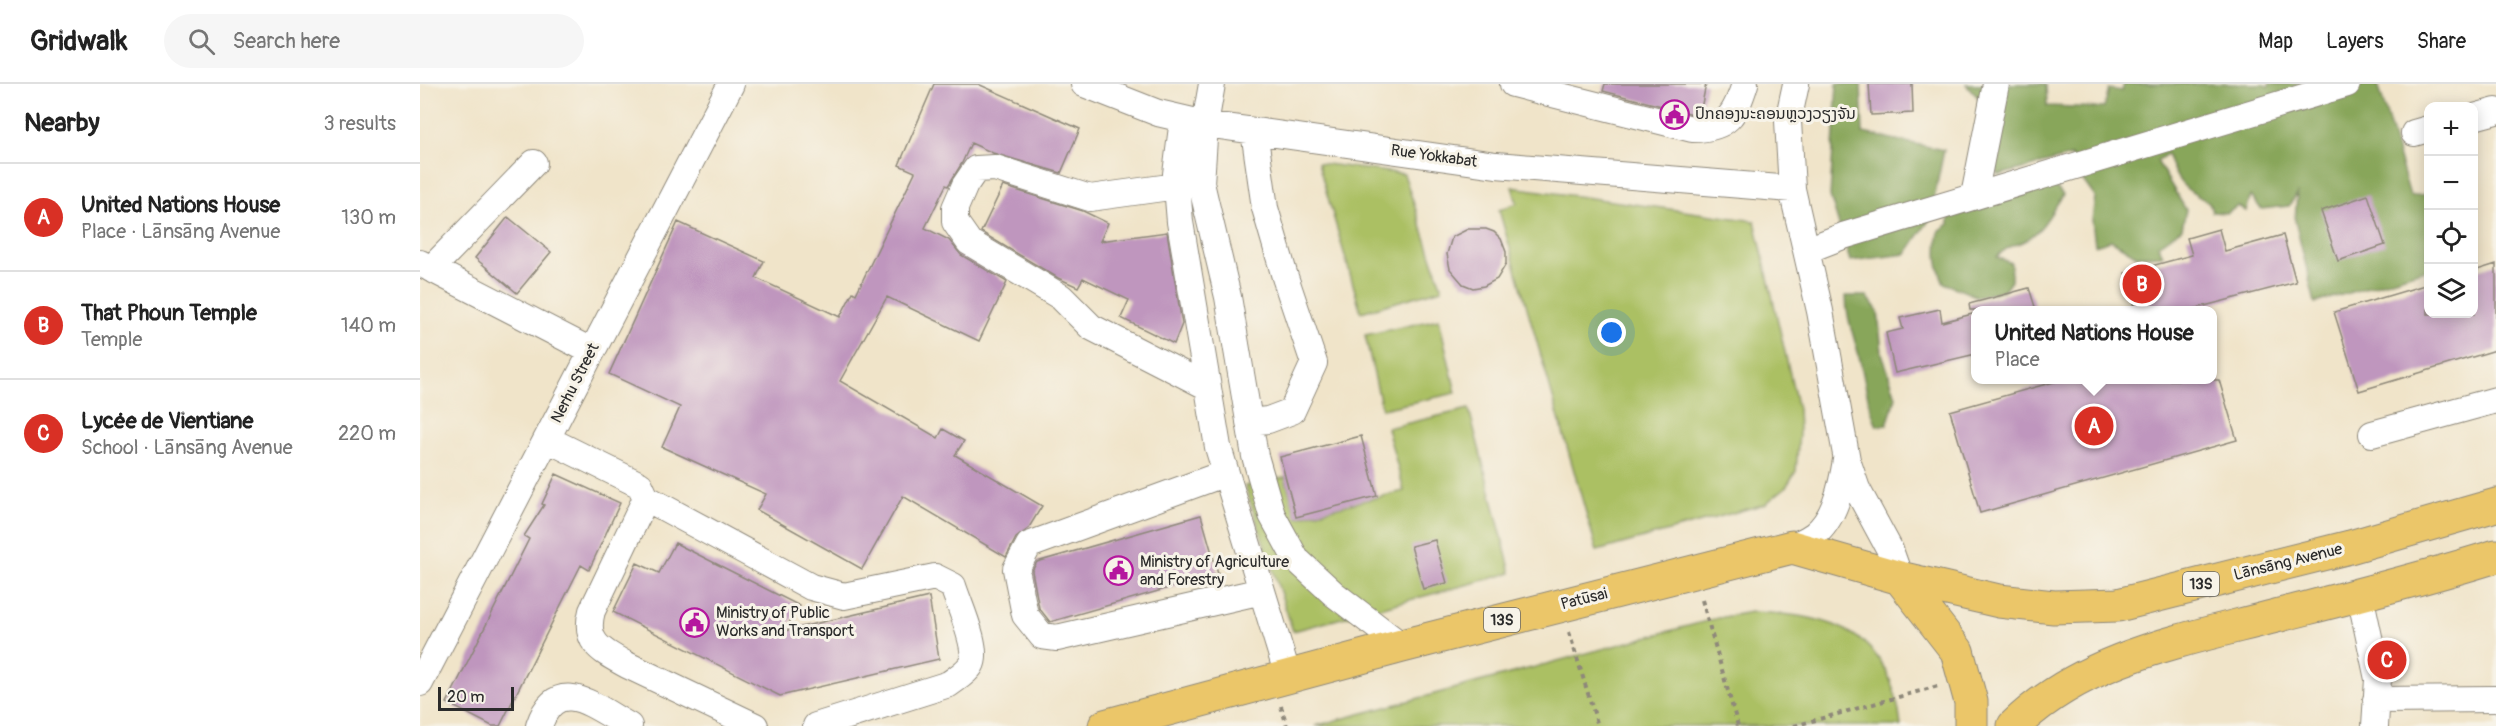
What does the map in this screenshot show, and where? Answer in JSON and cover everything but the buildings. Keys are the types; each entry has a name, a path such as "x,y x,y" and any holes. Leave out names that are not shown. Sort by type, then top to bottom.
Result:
{"highway":[{"name":"Lānsāng Avenue","path":"1900,578 1999,601 2054,607 2118,605 2350,547 2496,505"},
{"name":"Patūsai","path":"1105,726 1402,646 1792,547"},
{"name":"13S","path":"1792,547 1900,578"},
{"path":"2014,726 2074,681 2137,652 2360,595 2496,556"},
{"path":"1900,578 1957,651 1971,702 1971,726"}],"street":[{"name":"Nerhu Street","path":"420,683 731,84"},
{"name":"Rue Yokkabat","path":"1084,84 1158,113 1254,131 1496,165 1792,189"},
{"path":"1212,84 1194,121 1176,174 1180,222 1218,447 1288,676"},
{"path":"1513,84 1692,129 1706,129 1727,120 1737,107 1745,84"},
{"path":"1796,84 1788,122 1792,189 1807,250 1846,460 1857,489 1890,550 1900,578"},
{"path":"1974,196 1996,84"},
{"path":"1807,250 1843,236 2347,84"},
{"path":"2478,116 2496,111"},
{"path":"1194,121 1201,183 1228,297 1256,456 1272,515 1296,560 1334,594 1402,646"},
{"path":"1249,422 1268,420 1292,411 1314,363 1265,208 1254,131"},
{"path":"534,163 426,266 591,351"},
{"path":"1177,186 1090,198 995,168 976,169 958,201 955,222 969,242 1061,297 1091,327 1208,387"},
{"path":"2372,434 2496,400"},
{"path":"548,439 640,485 646,498 810,587 844,596 935,577 953,586 974,650 972,663 964,674 950,684 816,726"},
{"path":"1792,547 1815,534 1830,513 1841,489 1846,460"},
{"path":"1226,473 1029,545 1016,569 1025,615 1042,636 1057,638 1262,591"},
{"path":"646,498 592,611 588,625 591,639 607,654 627,665 754,726"},
{"path":"2360,595 2378,679 2375,726"},
{"path":"539,726 552,701 564,697 578,698 629,726"},
{"path":"2376,700 2496,699"}],"path":[{"path":"1694,572 1738,726"},
{"path":"1561,605 1598,726"},
{"path":"1794,726 1965,678"}],"green space":[{"path":"1837,84 1861,84 1863,133 1944,150 1930,219 1906,254 1850,261 1830,196"},
{"path":"1966,84 2046,84 2047,106 2104,108 2109,89 2122,91 2124,84 2264,84 2268,87 2270,84 2378,84 2410,196 2424,194 2424,270 2315,303 2295,221 2297,194 2289,206 2261,209 2251,196 2246,211 2238,206 2227,213 2212,212 2209,202 2187,189 2177,178 2167,154 2157,161 2186,210 2182,228 2158,245 2163,255 2137,256 2111,240 2095,245 2092,220 2095,197 2082,179 2071,156 1999,175 1992,161 1999,121"},
{"path":"1318,163 1404,174 1442,289 1361,312"},
{"path":"2053,184 2063,195 2042,226 2032,236 1997,257 2011,263 2011,280 2004,290 1978,297 1944,283 1938,264 1937,245 1939,231 1949,224 1949,217"},
{"path":"1512,187 1755,221 1798,409 1796,471 1786,487 1765,504 1597,551 1499,210 1517,203"},
{"path":"1846,296 1867,296 1878,311 1882,353 1896,397 1887,425 1877,426 1871,409 1849,319"},
{"path":"1439,319 1456,393 1382,409 1365,335"},
{"path":"1469,409 1511,573 1293,631 1245,486 1285,477 1297,517 1404,491 1387,428"},
{"path":"1751,612 1808,618 1833,625 1854,635 1871,649 1885,669 1895,694 1901,726 1315,726 1718,618"}],"place":[{"name":"ປົກຄອງນະຄອນຫຼວງວຽງຈັນ","path":"1674,114"},
{"name":"That Phoun Temple","path":"2142,284"},
{"name":"United Nations House","path":"2094,426"},
{"name":"Ministry of Agriculture and Forestry","path":"1119,571"},
{"name":"Ministry of Public Works and Transport","path":"695,622"},
{"name":"Lycėe de Vientiane","path":"2387,660"}]}
